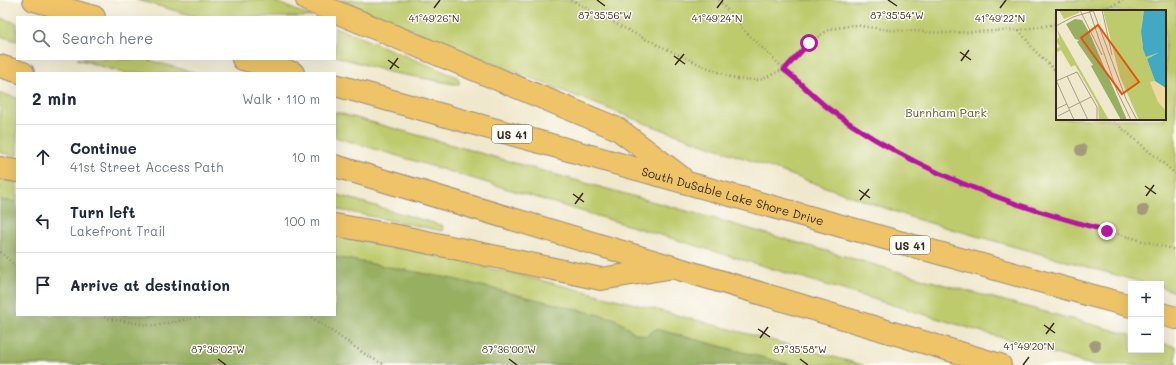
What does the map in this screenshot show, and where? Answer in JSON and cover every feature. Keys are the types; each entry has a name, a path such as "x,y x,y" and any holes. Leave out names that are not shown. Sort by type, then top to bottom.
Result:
{"highway":[{"path":"34,0 90,16"},
{"path":"307,0 618,129 690,184"},
{"path":"247,60 289,72"},
{"path":"0,66 20,72"},
{"name":"South DuSable Lake Shore Drive","path":"336,85 1128,305"},
{"path":"336,166 1000,365"},
{"path":"0,168 16,171"},
{"path":"336,225 398,236 601,278 674,267"},
{"path":"1164,315 1176,318"}],"path":[{"path":"571,0 650,41 699,64 736,79 760,80 784,70 809,43 830,29 854,25 889,30 946,33 1020,30 1056,24"},
{"path":"719,0 741,27 784,70 832,110 874,138 918,163 963,184 1014,203 1176,250"},
{"path":"1103,10 1123,0"},
{"path":"1020,30 1034,50 1056,71"},
{"path":"1112,120 1176,174"},
{"path":"0,252 16,266"},
{"path":"103,316 110,319 154,326 203,316"},
{"path":"309,316 368,356 385,365"}],"green space":[{"path":"137,0 271,0 310,16 194,16"},
{"name":"Burnham Park","path":"340,0 1176,0 1176,292 1164,288 1164,281 1137,281 916,219 647,124 502,67"},
{"path":"0,18 16,23 16,41 0,36"},
{"path":"336,27 457,77 459,84 454,84 389,72 336,56"},
{"path":"80,60 149,60 192,72 121,72"},
{"path":"0,93 16,98 16,155 0,153"},
{"path":"336,112 945,285 1128,334 1128,353 1164,353 1164,344 1176,347 1176,365 1092,365 336,137"},
{"path":"0,179 16,182 16,316 336,316 336,235 402,248 600,295 863,365 0,365"},
{"path":"336,194 443,226 442,231 336,209"},
{"path":"0,200 16,202 16,316 336,316 336,257 449,278 616,319 635,333 646,336 656,329 791,365 0,365"}],"route":[{"path":"809,43 784,70 792,75 832,110 874,138 918,163 963,184 1014,203 1107,231"}]}
